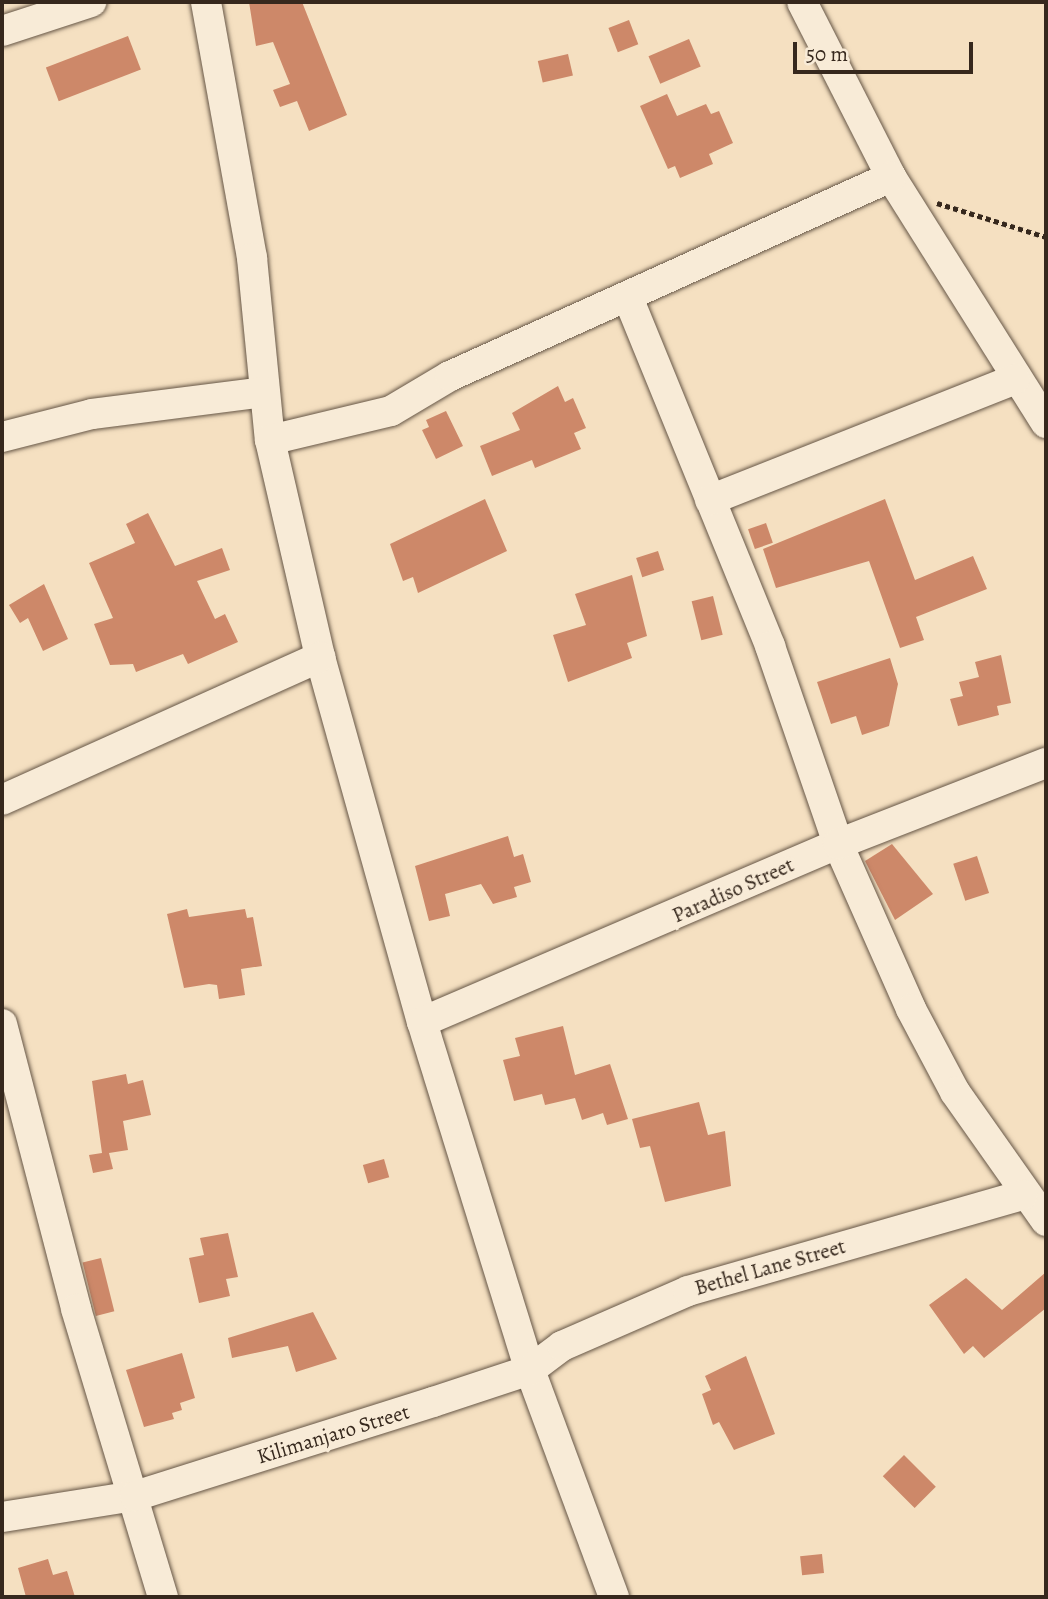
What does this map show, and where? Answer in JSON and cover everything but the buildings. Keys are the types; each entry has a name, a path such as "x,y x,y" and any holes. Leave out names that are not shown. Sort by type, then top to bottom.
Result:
{"street":[{"path":"2,31 91,2"},
{"path":"206,2 252,258 270,440 320,657 422,1022 530,1370 614,1597"},
{"path":"802,2 899,188 1046,424"},
{"path":"270,440 391,411 462,370 629,300 772,227 899,188"},
{"path":"629,300 770,646 838,844 911,1009 955,1092 1022,1195 1046,1221"},
{"path":"710,500 1016,379"},
{"path":"2,437 93,414 264,392"},
{"path":"2,800 320,657"},
{"name":"Paradiso Street","path":"422,1022 838,844 1046,763"},
{"path":"2,1024 76,1309 135,1496 163,1597"},
{"name":"Bethel Lane Street","path":"530,1370 562,1346 688,1291 1022,1195"},
{"name":"Kilimanjaro Street","path":"2,1517 135,1496 530,1370"}],"path":[{"path":"899,188 1046,237"}]}
